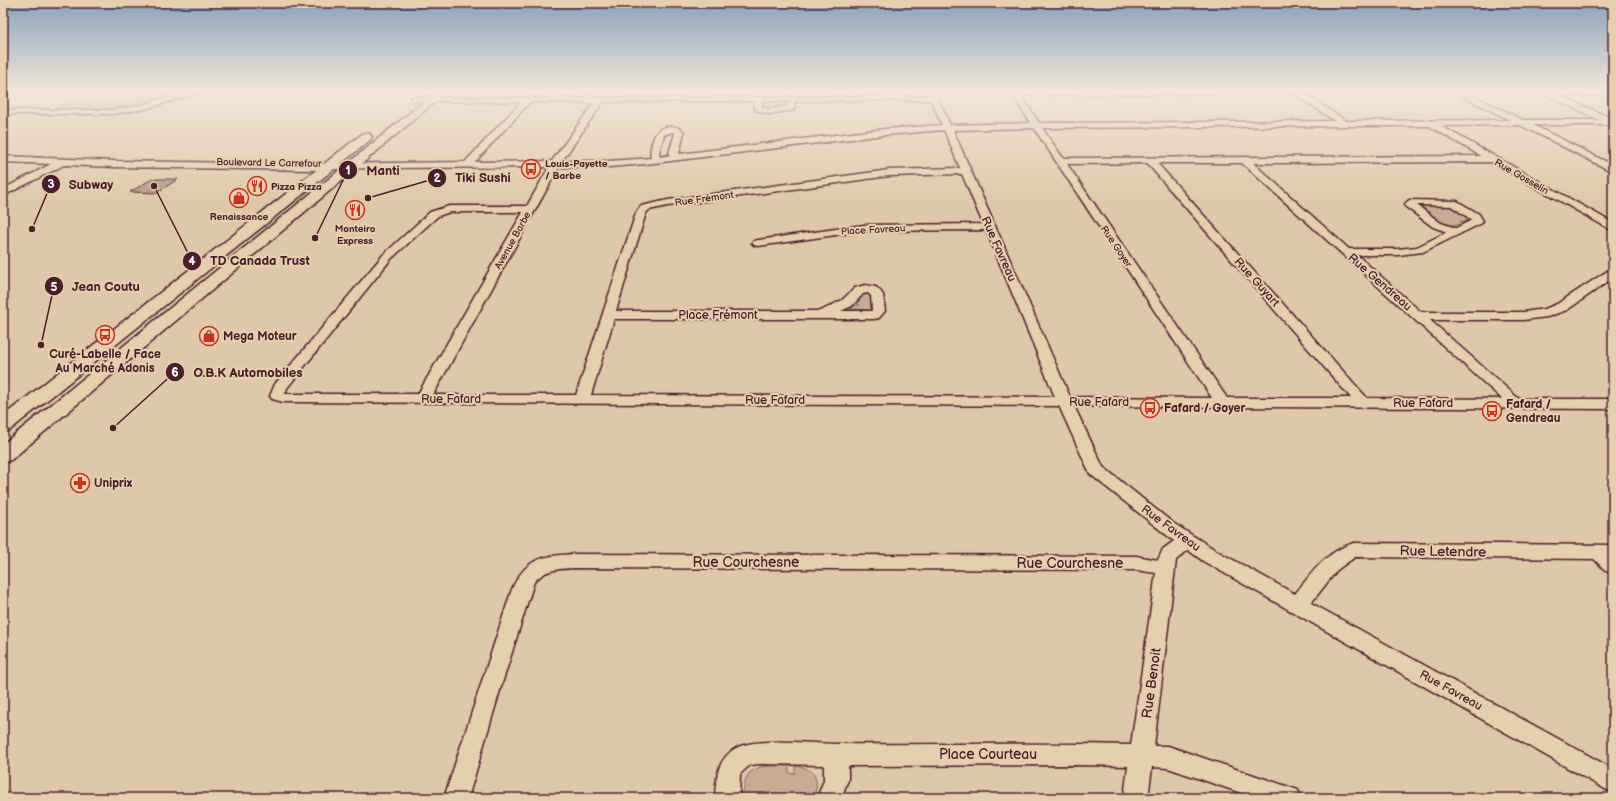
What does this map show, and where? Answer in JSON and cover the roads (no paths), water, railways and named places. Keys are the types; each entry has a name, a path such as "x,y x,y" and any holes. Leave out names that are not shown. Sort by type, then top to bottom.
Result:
{"main road":[{"path":"3,455 398,127"},
{"path":"3,426 374,131"},
{"path":"144,314 159,326"}],"street":[{"path":"468,164 502,127"},
{"name":"Avenue Barbe","path":"423,399 530,209 556,165 582,127"},
{"name":"Boulevard Le Carrefour","path":"3,154 126,164 620,164 868,134 975,127"},
{"name":"Rue Goyer","path":"1038,127 1222,402"},
{"name":"Rue Gosselin","path":"1438,127 1613,228"},
{"path":"1532,127 1613,169"},
{"name":"Rue Favreau","path":"947,128 1065,402 1096,470 1110,483 1187,541 1210,556 1613,781"},
{"path":"656,160 654,154 660,134 668,130 680,132 674,153 676,158"},
{"name":"Boulevard Le Carrefour","path":"3,159 67,160"},
{"path":"1060,161 1493,159"},
{"path":"3,193 67,160"},
{"name":"Rue Gendreau","path":"1244,160 1516,404"},
{"name":"Rue Guyart","path":"1150,161 1363,403"},
{"name":"Rue Frémont","path":"582,400 643,209 647,207 888,173 965,171"},
{"path":"1347,252 1415,250 1427,247 1475,224 1478,220 1460,206 1453,203 1420,202 1410,204 1434,223 1456,232"},
{"name":"Rue Fafard","path":"530,209 449,209 434,214 387,258 276,394 278,397 582,400 1613,404"},
{"name":"Place Favreau","path":"758,243 864,228 989,226"},
{"path":"1419,316 1523,316 1547,313 1562,307 1613,273"},
{"name":"Place Frémont","path":"610,315 825,314"},
{"path":"1166,568 1168,557 1187,541"},
{"name":"Rue Letendre","path":"1298,605 1337,557 1347,551 1606,552"},
{"path":"1606,552 1613,566"},
{"name":"Rue Courchesne","path":"456,798 522,589 531,573 543,565 574,561 1136,563 1166,568"},
{"name":"Rue Benoit","path":"1136,798 1140,756 1166,568"},
{"name":"Place Courteau","path":"727,798 728,774 731,767 735,762 745,756 760,753 836,755 1075,754 1168,757 1289,798"},
{"path":"830,798 836,780 836,755"}],"place":[{"name":"Louis-Payette / Barbe","path":"531,169"},
{"name":"TD Canada Trust","path":"154,186"},
{"name":"Pizza Pizza","path":"257,186"},
{"name":"Renaissance","path":"239,198"},
{"name":"Tiki Sushi","path":"368,198"},
{"name":"Monteiro Express","path":"355,210"},
{"name":"Subway","path":"32,229"},
{"name":"Manti","path":"315,238"},
{"name":"Curé-Labelle / Face Au Marché Adonis","path":"105,335"},
{"name":"Mega Moteur","path":"209,336"},
{"name":"Jean Coutu","path":"41,345"},
{"name":"Fafard / Goyer","path":"1150,408"},
{"name":"Fafard / Gendreau","path":"1492,411"},
{"name":"O.B.K Automobiles","path":"113,428"},
{"name":"Uniprix","path":"80,483"}]}
